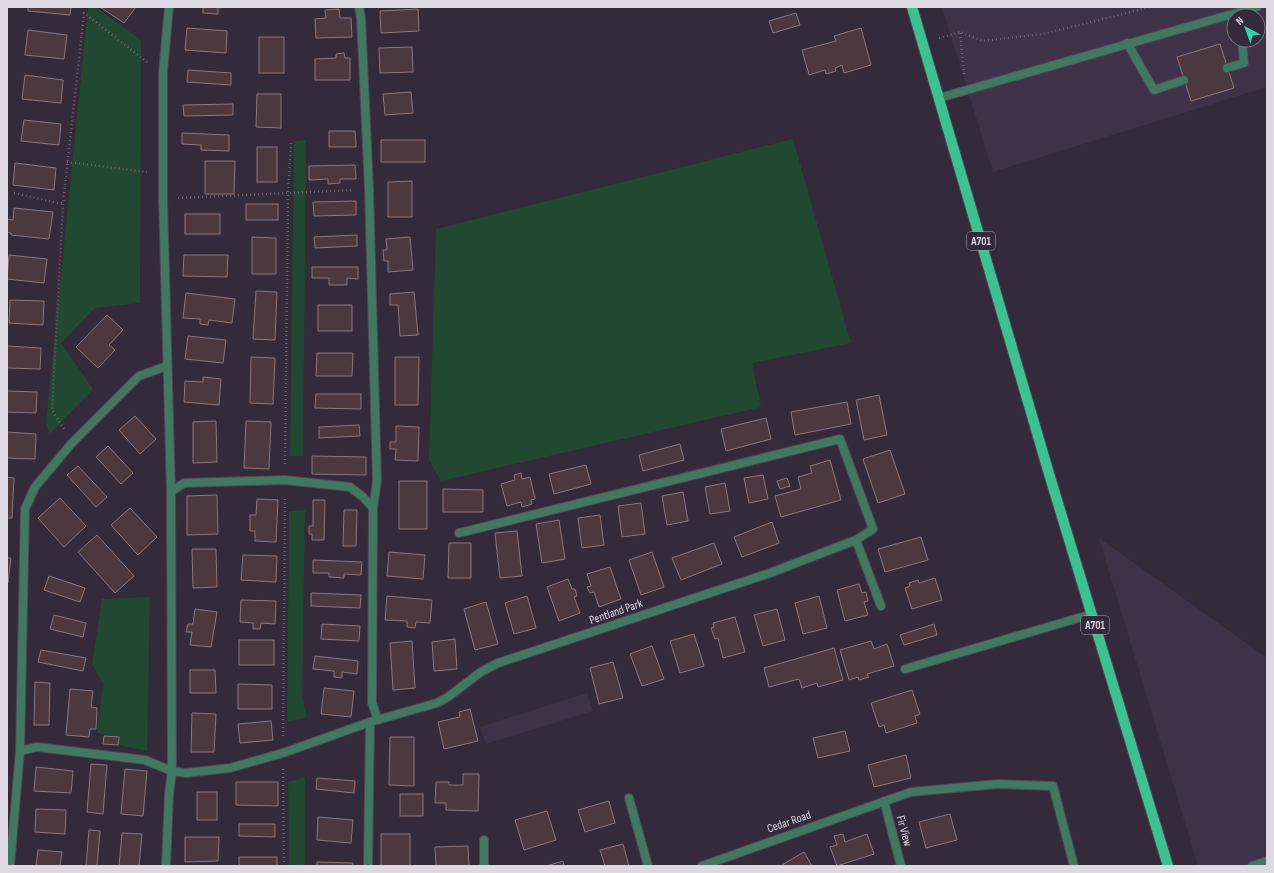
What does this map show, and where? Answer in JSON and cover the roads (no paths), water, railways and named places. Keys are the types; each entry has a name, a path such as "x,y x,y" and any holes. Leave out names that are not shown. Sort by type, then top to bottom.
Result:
{"main road":[{"name":"A701","path":"912,7 1168,866"}],"lane":[{"path":"166,866 168,794 172,771 170,492 163,199 163,72 169,7"},
{"path":"359,7 362,18 369,189 377,482 373,508 372,703 374,721 368,866"},
{"path":"939,98 1226,17"},
{"path":"1127,44 1154,90 1184,80"},
{"path":"1227,68 1244,63 1243,48"},
{"path":"10,866 20,751 25,509 35,487 72,443 139,376 167,366"},
{"name":"Pentland Park","path":"20,751 37,747 145,760 172,771 186,773 230,768 283,754 374,721 437,703 448,697 481,672 498,664 770,573 856,540 873,529 840,439 459,533"},
{"path":"170,492 184,483 285,480 350,487 363,497 373,508"},
{"path":"856,540 881,606"},
{"path":"905,669 1092,614"},
{"name":"Cedar Road","path":"702,866 911,792 998,784 1053,786 1074,866"},
{"path":"629,798 648,866"},
{"name":"Fir View","path":"884,801 901,866"},
{"path":"484,840 484,866"},
{"path":"1252,866 1267,861"}]}
